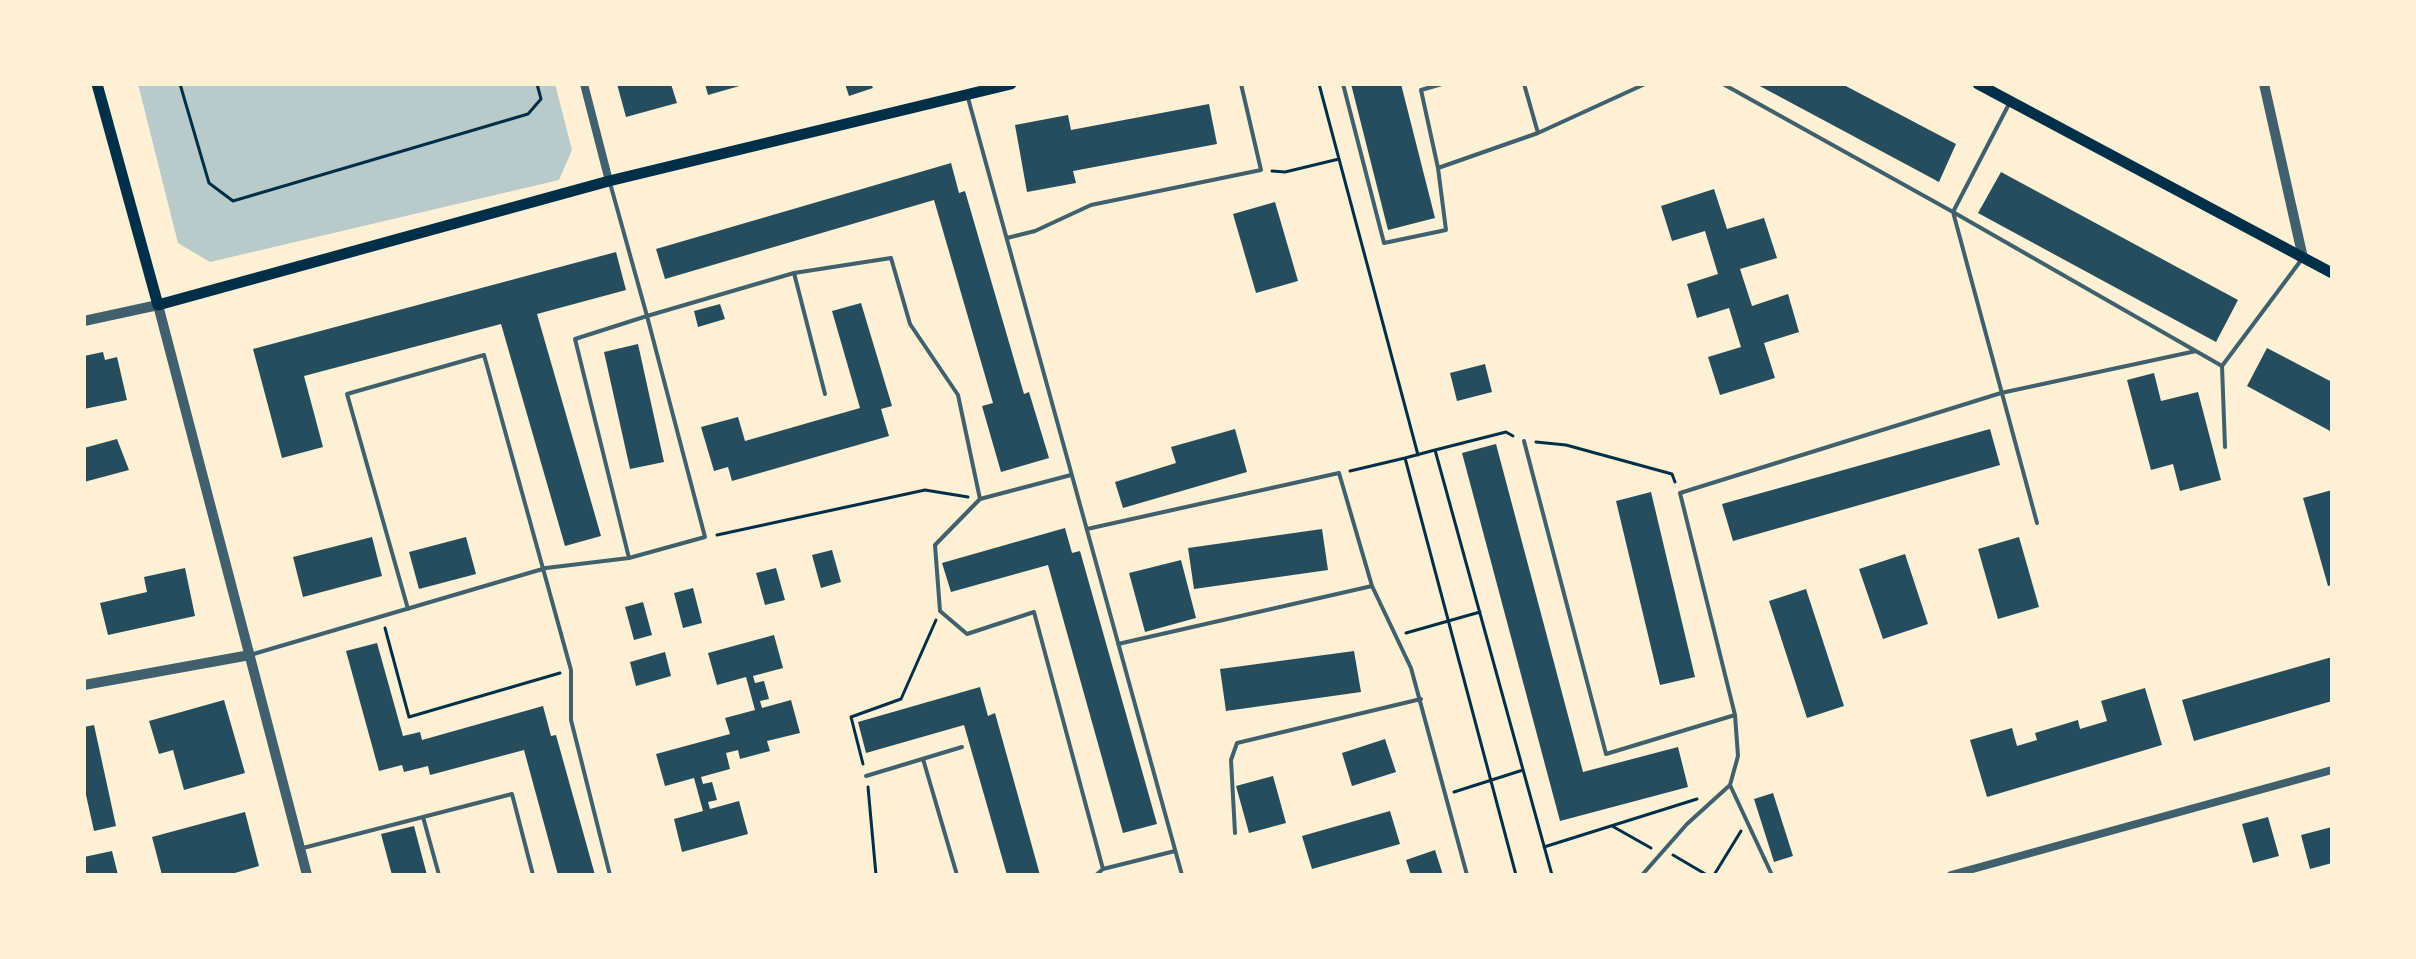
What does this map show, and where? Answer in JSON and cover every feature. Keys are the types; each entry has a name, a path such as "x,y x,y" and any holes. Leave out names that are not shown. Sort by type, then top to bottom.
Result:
{"main road":[{"path":"97,84 158,305 609,181 966,90 1011,84"},
{"path":"1978,84 2332,273"}],"street":[{"path":"584,84 609,181"},
{"path":"2264,84 2303,258"},
{"path":"84,321 158,305 307,875"},
{"path":"84,685 250,655"},
{"path":"1951,875 2332,770"}],"lane":[{"path":"1007,238 1035,231 1091,205 1261,170 1241,84"},
{"path":"1343,84 1384,243 1446,230 1438,168 1421,90 1442,84"},
{"path":"1524,84 1538,133"},
{"path":"1438,168 1538,133 1645,84"},
{"path":"1723,84 2222,366"},
{"path":"966,90 1182,875"},
{"path":"2010,101 1953,212 2037,523"},
{"path":"250,655 546,568 629,558 705,537 609,181"},
{"path":"629,558 575,339 794,273 891,258 910,324 958,395 980,499"},
{"path":"2225,447 2222,366 2303,258"},
{"path":"794,273 825,394"},
{"path":"1642,875 1687,824 1730,785 1738,756 1735,715 1680,493 2001,393 2196,351"},
{"path":"408,609 347,394 484,355 546,568 571,670 571,720 610,875"},
{"path":"1524,441 1606,754 1735,715"},
{"path":"1087,529 1339,473 1372,586 1397,635 1421,699 1467,875"},
{"path":"1072,475 980,499 935,545 940,611 967,634 1034,612 1103,869"},
{"path":"1118,644 1372,586"},
{"path":"1235,833 1231,760 1237,743 1421,699"},
{"path":"866,776 962,747"},
{"path":"923,759 957,875"},
{"path":"1730,785 1772,875"},
{"path":"301,849 512,794 533,875"},
{"path":"423,817 439,875"},
{"path":"1096,875 1103,869 1175,851"}],"path":[{"path":"180,84 209,183 233,201 528,114 541,99 537,84"},
{"path":"1319,84 1418,455"},
{"path":"1261,170 1285,172 1339,159"},
{"path":"1339,473 1506,432 1524,441 1566,445 1672,474 1680,493"},
{"path":"1435,450 1552,875"},
{"path":"1405,458 1516,875"},
{"path":"705,537 925,490 980,499"},
{"path":"876,875 866,776 851,717 901,699 940,611"},
{"path":"1397,635 1480,612"},
{"path":"382,616 409,717 571,670"},
{"path":"1446,794 1523,770"},
{"path":"1544,847 1703,796"},
{"path":"1714,875 1747,821"},
{"path":"1612,826 1661,853 1678,856 1707,875"}],"shaded area":[{"path":"138,84 555,84 572,150 559,180 210,262 178,243"}],"building":[{"path":"617,84 671,84 677,103 626,117"},
{"path":"705,84 743,84 743,85 708,95"},
{"path":"845,84 871,84 873,88 849,96"},
{"path":"1351,84 1401,84 1435,218 1388,230"},
{"path":"1756,84 1842,84 1956,144 1939,182"},
{"path":"1209,104 1217,144 1073,171 1076,183 1027,192 1015,125 1068,115 1071,130"},
{"path":"951,163 959,193 965,191 1024,394 1029,392 1049,458 1001,472 982,406 993,403 934,200 665,279 656,249"},
{"path":"2001,172 2238,300 2216,342 1978,213"},
{"path":"1714,189 1727,229 1764,218 1777,258 1740,269 1752,306 1788,294 1799,332 1764,343 1775,378 1720,395 1708,357 1741,347 1729,308 1697,318 1687,284 1718,274 1705,231 1672,241 1661,206"},
{"path":"1275,202 1298,281 1256,293 1233,214"},
{"path":"616,252 626,290 537,314 601,536 565,546 501,324 304,376 323,447 282,458 253,349"},
{"path":"861,303 892,406 881,409 889,436 732,481 728,467 714,471 701,427 738,417 745,441 860,408 832,311"},
{"path":"720,304 725,319 698,327 694,311"},
{"path":"638,344 664,462 630,469 604,352"},
{"path":"2267,348 2332,382 2332,432 2247,386"},
{"path":"103,352 105,360 117,357 127,400 84,409 84,356"},
{"path":"1485,364 1492,392 1457,401 1450,373"},
{"path":"2154,373 2161,401 2198,392 2221,480 2180,491 2173,464 2151,470 2127,380"},
{"path":"1235,429 1247,472 1123,508 1115,482 1176,463 1171,447"},
{"path":"1990,429 2000,465 1733,541 1722,504"},
{"path":"117,439 129,470 84,482 84,448"},
{"path":"1496,444 1583,772 1678,747 1688,787 1560,821 1462,453"},
{"path":"2332,490 2332,585 2328,586 2303,498"},
{"path":"1651,492 1695,677 1660,685 1616,501"},
{"path":"1065,528 1072,553 1080,551 1157,824 1123,833 1048,565 951,592 942,563"},
{"path":"1322,529 1328,570 1194,589 1188,548"},
{"path":"372,537 382,576 303,597 293,557"},
{"path":"466,537 476,574 419,589 409,552"},
{"path":"2019,537 2039,607 1998,619 1978,549"},
{"path":"832,550 841,582 821,588 812,555"},
{"path":"1905,554 1928,624 1883,639 1859,569"},
{"path":"1181,560 1196,618 1145,632 1129,573"},
{"path":"185,568 195,616 108,635 100,603 147,592 144,577"},
{"path":"776,568 785,600 765,605 756,573"},
{"path":"693,588 702,623 683,628 674,593"},
{"path":"1806,589 1844,706 1807,718 1769,601"},
{"path":"643,602 652,635 634,640 625,607"},
{"path":"774,635 783,668 753,676 755,683 764,681 769,699 760,701 762,708 791,700 800,733 767,741 770,751 740,759 738,750 726,753 730,769 701,777 703,784 712,782 717,800 708,802 710,809 739,801 748,834 682,852 674,819 703,811 694,778 665,786 656,754 730,734 725,718 755,710 746,677 717,685 708,653"},
{"path":"377,643 403,736 420,732 422,740 543,706 551,736 556,735 595,875 558,875 524,750 430,775 428,766 404,772 402,765 379,771 346,651"},
{"path":"1354,651 1361,692 1226,711 1220,669"},
{"path":"665,652 671,676 636,686 630,662"},
{"path":"2332,657 2332,701 2194,741 2182,700"},
{"path":"980,687 988,716 995,713 1040,875 1007,875 964,725 866,753 858,722"},
{"path":"2145,688 2162,745 1987,797 1970,740 2012,728 2017,746 2037,740 2035,733 2078,720 2080,729 2107,721 2101,701"},
{"path":"224,700 245,773 184,790 173,750 159,754 149,721"},
{"path":"94,725 116,826 94,831 84,786 84,727"},
{"path":"1385,739 1396,772 1352,786 1342,753"},
{"path":"1273,776 1286,823 1249,833 1236,786"},
{"path":"1773,793 1793,856 1774,862 1754,799"},
{"path":"1390,811 1400,844 1312,869 1302,836"},
{"path":"245,812 259,866 228,875 162,875 152,837"},
{"path":"2268,817 2279,856 2253,863 2242,824"},
{"path":"414,826 427,875 392,875 381,834"},
{"path":"2332,827 2332,863 2310,869 2301,835"},
{"path":"1435,850 1443,875 1411,875 1406,860"},
{"path":"112,851 118,875 84,875 84,857"}]}
